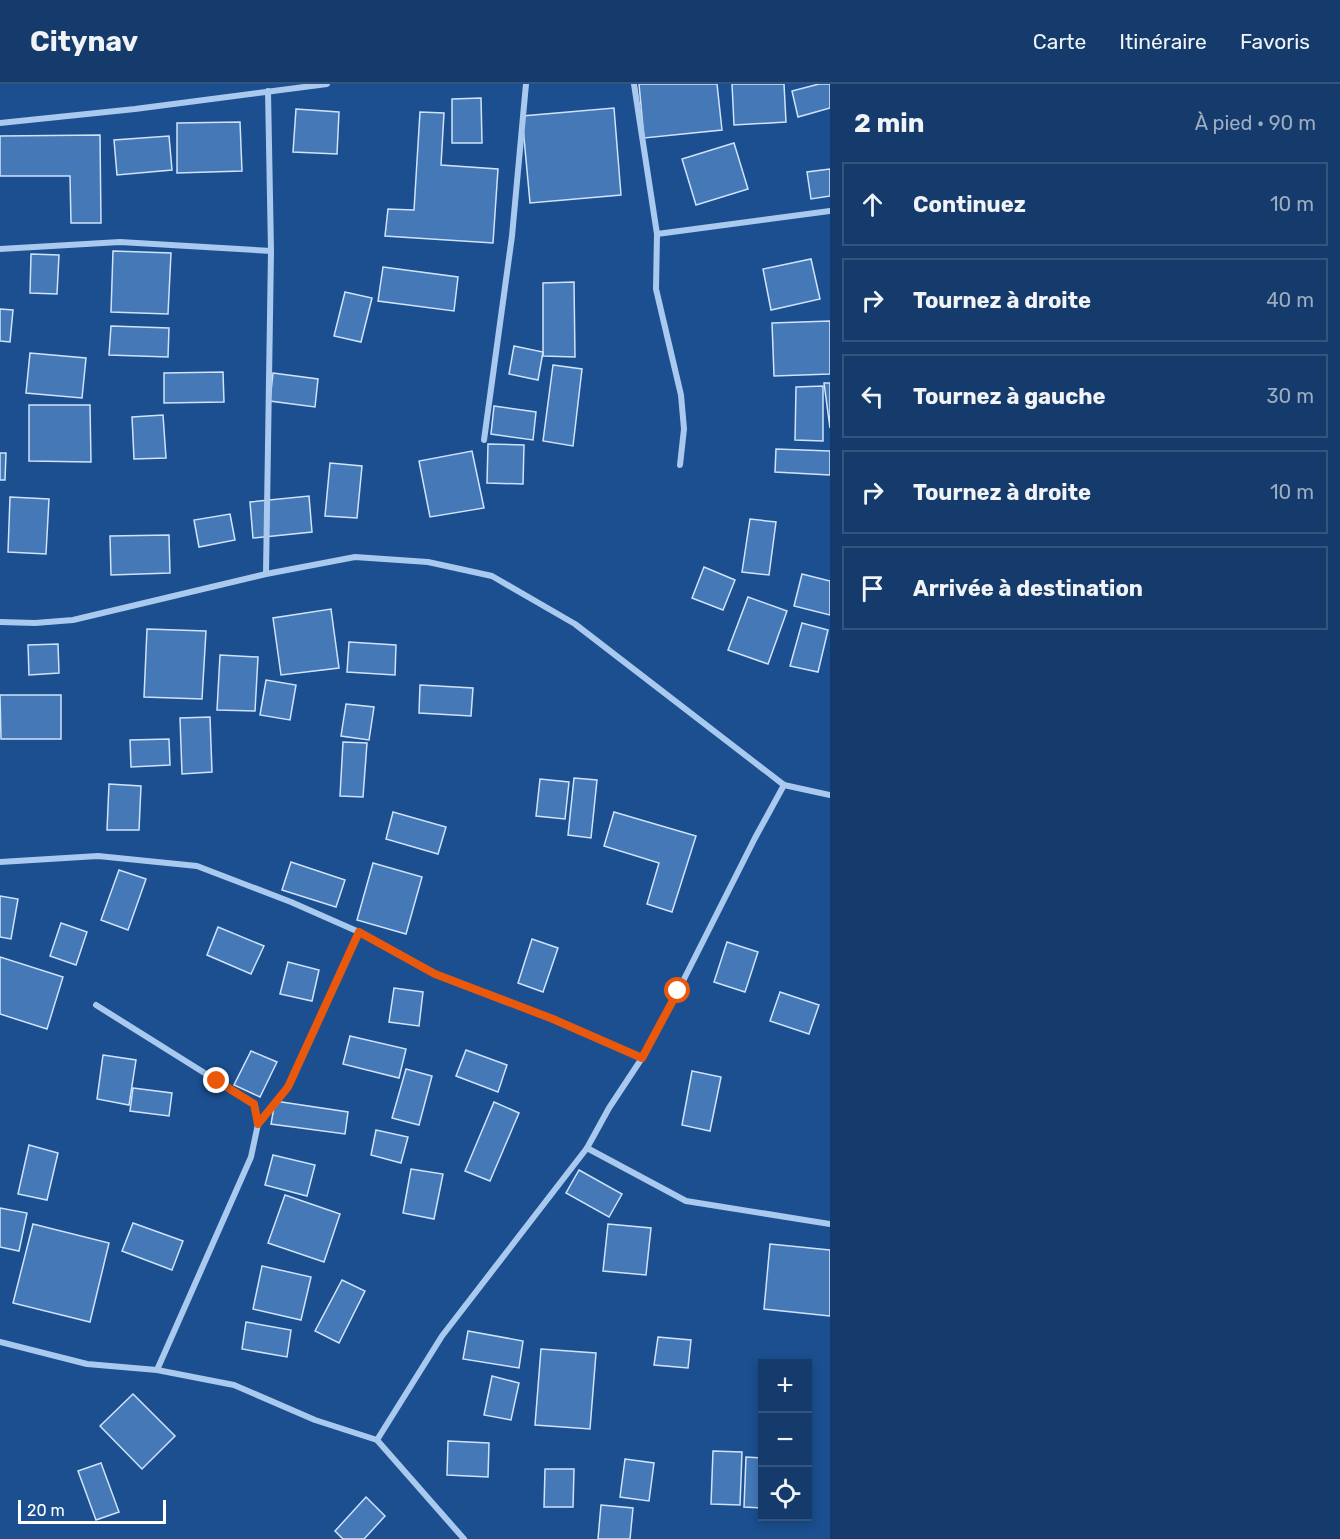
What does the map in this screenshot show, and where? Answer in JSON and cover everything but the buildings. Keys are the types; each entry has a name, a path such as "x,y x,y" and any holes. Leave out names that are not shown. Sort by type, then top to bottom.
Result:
{"street":[{"path":"0,123 135,109 327,84"},
{"path":"484,440 512,236 526,84"},
{"path":"634,84 657,234 656,289 681,395 684,429 680,465"},
{"path":"266,574 271,251 268,92"},
{"path":"657,234 830,211"},
{"path":"0,249 120,242 271,251"},
{"path":"0,622 35,623 73,620 266,574 356,557 428,562 492,576 575,624 784,785 830,795"},
{"path":"377,1440 442,1336 587,1148 609,1108 642,1058 784,785"},
{"path":"0,863 98,856 197,866 291,902 359,932 435,974 553,1019 642,1058"},
{"path":"258,1124 288,1087 359,932"},
{"path":"96,1005 254,1104 258,1124 251,1157 157,1370"},
{"path":"587,1148 686,1201 830,1224"},
{"path":"0,1341 87,1364 157,1370 234,1385 315,1420 377,1440 464,1539"}],"route":[{"path":"217,1081 254,1104 258,1124 288,1087 359,932 435,974 553,1019 642,1058 678,991"}]}
